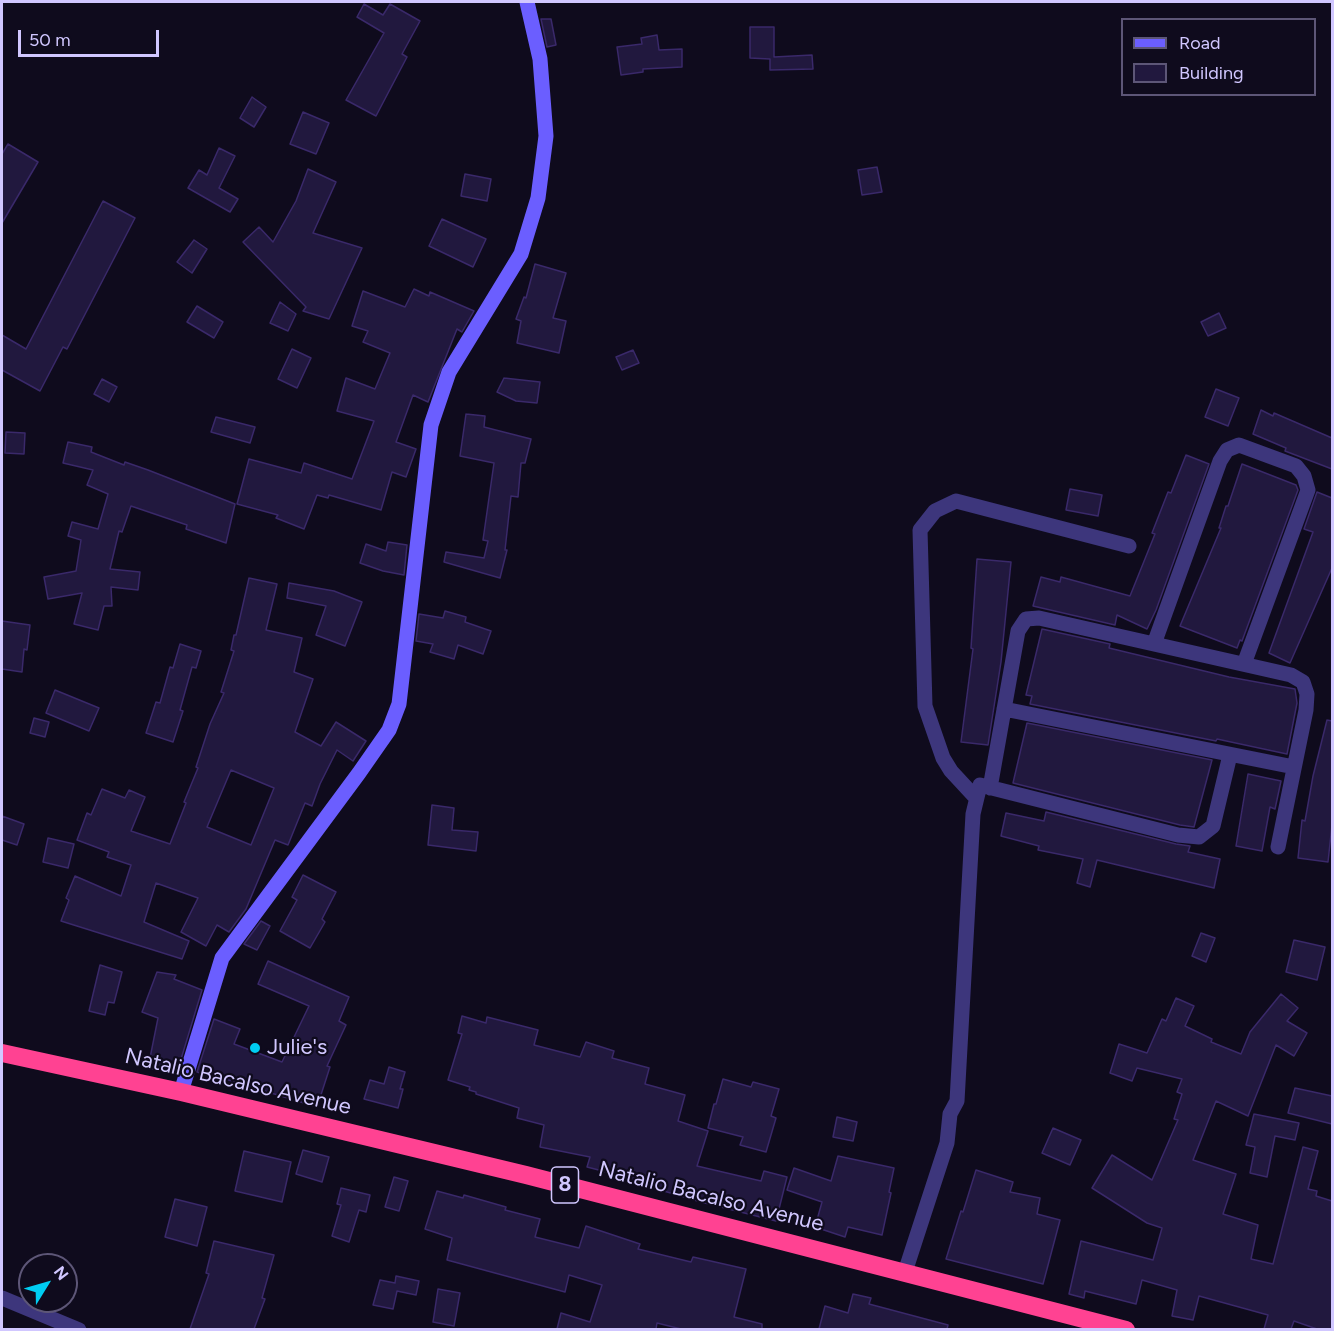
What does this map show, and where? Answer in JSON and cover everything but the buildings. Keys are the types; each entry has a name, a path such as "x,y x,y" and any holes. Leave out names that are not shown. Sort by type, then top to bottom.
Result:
{"highway":[{"name":"Natalio Bacalso Avenue","path":"2,1053 181,1092 526,1175 1126,1329"}],"street":[{"path":"181,1092 222,958 389,730 399,704 431,424 449,372 521,254 538,198 546,136 540,59 527,2"},
{"path":"1154,644 1221,461 1227,450 1239,445 1296,466 1304,476 1308,490 1244,664"},
{"path":"1129,546 956,501 935,510 920,530 925,706 943,758 951,771 982,790 1199,837 1213,826 1230,755"},
{"path":"905,1272 947,1143 950,1114 957,1101 973,814 982,790 1004,709 1018,631 1026,619 1039,618 1244,664 1291,675 1303,682 1308,694 1306,710 1278,847"},
{"path":"1004,709 1294,767"},
{"path":"2,1298 79,1329"}],"place":[{"name":"Julie's","path":"255,1048"}]}
